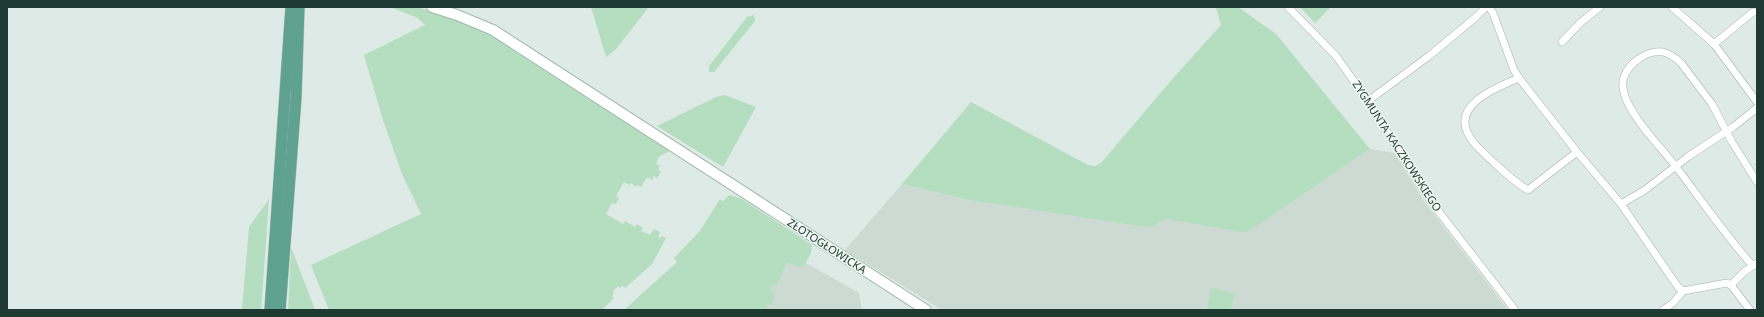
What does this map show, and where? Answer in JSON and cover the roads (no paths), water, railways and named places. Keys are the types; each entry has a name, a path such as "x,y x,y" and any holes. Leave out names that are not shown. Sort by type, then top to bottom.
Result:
{"main road":[{"path":"270,310 291,7"},
{"path":"280,310 296,97 299,7"},
{"name":"ZŁOTOGŁOWICKA","path":"432,7 457,15 493,30 926,310"}],"street":[{"name":"ZYGMUNTA KACZKOWSKIEGO","path":"1288,7 1336,56 1368,101 1429,199 1516,310"},
{"path":"1368,101 1424,60 1487,7 1493,13 1508,56 1519,78 1577,152 1621,204 1671,277 1683,291"},
{"path":"1562,42 1580,23 1600,7"},
{"path":"1672,7 1714,44 1757,102"},
{"path":"1714,44 1753,10"},
{"path":"1732,285 1755,265 1718,224 1626,100 1623,90 1623,80 1628,69 1644,56 1653,52 1663,52 1676,58 1712,104 1726,131 1757,182"},
{"path":"1519,78 1487,94 1472,104 1466,114 1465,122 1465,128 1471,140 1509,176 1528,190 1577,152"},
{"path":"1621,204 1645,190 1688,156 1757,108"},
{"path":"1663,310 1673,303 1683,291 1728,283 1732,285 1750,310"}]}
